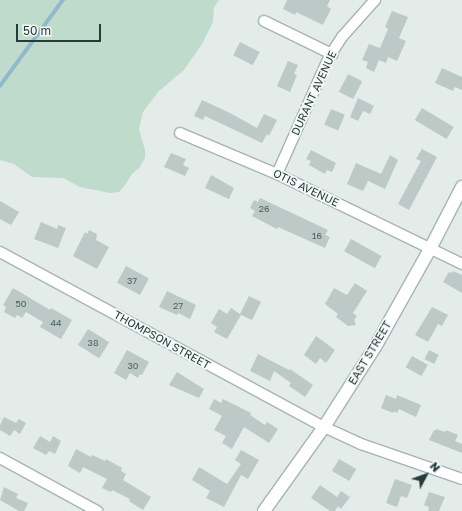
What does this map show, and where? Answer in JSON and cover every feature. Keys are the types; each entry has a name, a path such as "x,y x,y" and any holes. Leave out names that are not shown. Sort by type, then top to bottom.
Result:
{"main road":[{"name":"EAST STREET","path":"264,511 324,427 375,347 462,187"}],"street":[{"name":"DURANT AVENUE","path":"277,174 332,54 342,37 375,0"},
{"path":"264,21 332,54"},
{"name":"OTIS AVENUE","path":"180,133 277,174 462,264"},
{"name":"THOMPSON STREET","path":"0,252 324,427 361,444 462,479"},
{"path":"0,458 98,511"}],"green space":[{"path":"0,0 219,0 214,7 213,22 202,44 184,70 158,92 143,112 139,129 145,150 145,158 140,167 132,174 119,192 110,193 80,187 63,178 32,177 14,164 0,160"}],"building":[{"path":"287,0 330,0 327,6 331,9 323,25 296,12 295,15 283,9"},
{"path":"392,11 408,17 399,38 406,41 397,61 388,57 386,63 379,60 374,72 366,68 368,62 362,60 369,44 380,48 388,29 385,27"},
{"path":"240,42 260,52 253,65 233,55"},
{"path":"288,61 298,65 294,74 297,75 290,92 277,86"},
{"path":"442,68 462,77 462,90 455,87 453,91 435,83"},
{"path":"348,74 362,81 353,99 339,92"},
{"path":"358,98 374,106 370,114 363,111 358,121 350,117"},
{"path":"202,100 257,128 264,114 277,120 269,136 267,134 262,143 205,116 203,120 194,116"},
{"path":"422,108 454,127 447,139 415,120"},
{"path":"331,109 345,115 338,131 324,125"},
{"path":"422,149 437,157 409,210 398,204 421,161 416,159"},
{"path":"311,150 336,163 332,172 327,170 325,174 309,165 311,161 306,159"},
{"path":"171,153 186,159 183,165 189,168 185,176 164,167"},
{"path":"390,155 398,160 385,189 368,181 363,191 347,184 356,163 381,174"},
{"path":"211,175 234,188 229,199 205,188"},
{"path":"260,198 328,230 325,235 330,237 325,248 278,227 277,229 252,216 255,211 250,208 254,200 258,202"},
{"path":"0,201 19,212 11,225 0,219"},
{"path":"41,222 57,229 58,225 66,228 58,248 34,239"},
{"path":"89,230 97,234 96,240 109,247 97,269 73,256 85,232 87,234"},
{"path":"351,239 382,256 375,268 344,251"},
{"path":"126,266 149,278 140,295 117,283"},
{"path":"453,271 462,275 462,293 443,282 449,272 452,273"},
{"path":"355,283 367,291 353,313 357,316 354,320 356,325 348,326 336,317 338,314 325,304 334,288 347,295"},
{"path":"13,288 50,310 51,308 72,320 61,339 40,327 43,322 26,312 22,318 17,315 15,318 4,312 6,307 3,305"},
{"path":"167,291 196,305 190,319 178,313 177,315 159,307"},
{"path":"249,296 261,302 252,320 241,315 227,339 214,332 217,327 211,323 219,309 227,314 231,308 240,314"},
{"path":"432,307 448,315 442,326 438,324 428,342 415,335"},
{"path":"88,329 109,342 99,358 78,345"},
{"path":"316,336 335,350 326,363 320,358 316,364 304,355"},
{"path":"127,350 149,362 142,375 140,374 138,378 130,373 126,380 114,373"},
{"path":"429,350 439,355 434,364 424,359"},
{"path":"258,354 289,370 290,369 313,385 305,397 289,386 291,383 274,371 270,381 250,371"},
{"path":"412,356 428,365 421,376 406,367"},
{"path":"177,372 204,389 199,398 169,385"},
{"path":"386,395 396,399 397,395 421,405 416,417 399,409 397,413 394,411 393,413 381,408"},
{"path":"214,399 221,403 223,399 251,413 250,415 265,425 267,422 278,429 269,443 244,427 232,449 222,443 226,436 214,430 222,416 209,409"},
{"path":"4,417 16,423 19,419 26,423 20,434 14,430 10,436 0,430 0,425"},
{"path":"436,429 445,432 446,430 458,435 455,441 462,444 462,453 429,440"},
{"path":"40,436 50,442 53,436 61,441 55,454 49,451 46,455 33,448"},
{"path":"76,449 91,457 92,455 105,461 106,459 122,468 121,471 126,474 123,480 151,497 143,510 129,501 130,499 112,490 111,492 102,488 107,479 83,467 80,473 68,466"},
{"path":"241,450 259,460 248,479 241,475 224,507 206,498 210,491 192,480 199,467 227,484 241,464 235,460"},
{"path":"339,459 356,469 349,481 332,471"},
{"path":"395,479 412,485 407,498 401,496 397,507 386,503"},
{"path":"320,485 337,497 341,491 350,497 341,509 338,506 335,511 330,511 311,498"},
{"path":"4,487 18,494 16,498 28,503 24,511 19,511 0,500"},
{"path":"429,492 445,497 439,511 428,511 429,507 424,505"}],"waterway":[{"path":"0,86 63,0"}]}
